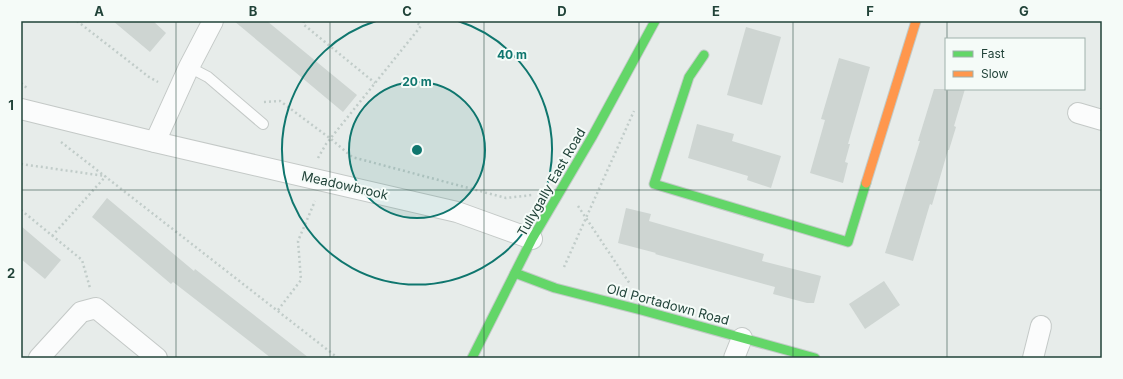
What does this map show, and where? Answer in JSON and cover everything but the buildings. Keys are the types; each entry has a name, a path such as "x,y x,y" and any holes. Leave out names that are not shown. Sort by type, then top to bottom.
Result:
{"street":[{"path":"155,142 189,66 213,21"},
{"name":"Tullygally East Road","path":"472,358 532,239 592,137 655,21"},
{"path":"704,55 689,76 654,184 848,242 916,21"},
{"name":"Meadowbrook","path":"21,109 155,142 457,212 532,239"},
{"path":"1078,113 1102,120"},
{"name":"Old Portadown Road","path":"515,273 555,288 641,310 814,358"},
{"path":"39,358 80,312 96,308 157,358"},
{"path":"1034,358 1041,326"},
{"path":"734,358 742,338"}],"lane":[{"path":"189,66 208,77 263,124"}],"path":[{"path":"77,21 149,77 178,92"},
{"path":"304,21 303,24 375,83"},
{"path":"318,157 420,26 415,21"},
{"path":"21,83 40,99 45,129 338,358"},
{"path":"240,105 280,101 331,139 352,157 506,198 560,192 575,203 586,219 633,288 641,310"},
{"path":"555,288 636,106"},
{"path":"21,164 106,176"},
{"path":"52,236 106,176"},
{"path":"278,310 301,280 298,241 324,180"},
{"path":"21,210 82,260 96,308"}],"traffic: fast":[{"path":"472,358 532,239 592,137 655,21"},
{"path":"704,55 689,77 654,184 848,242 866,183"},
{"path":"515,273 555,288 815,358"}],"traffic: slow":[{"path":"866,183 916,21"}]}
